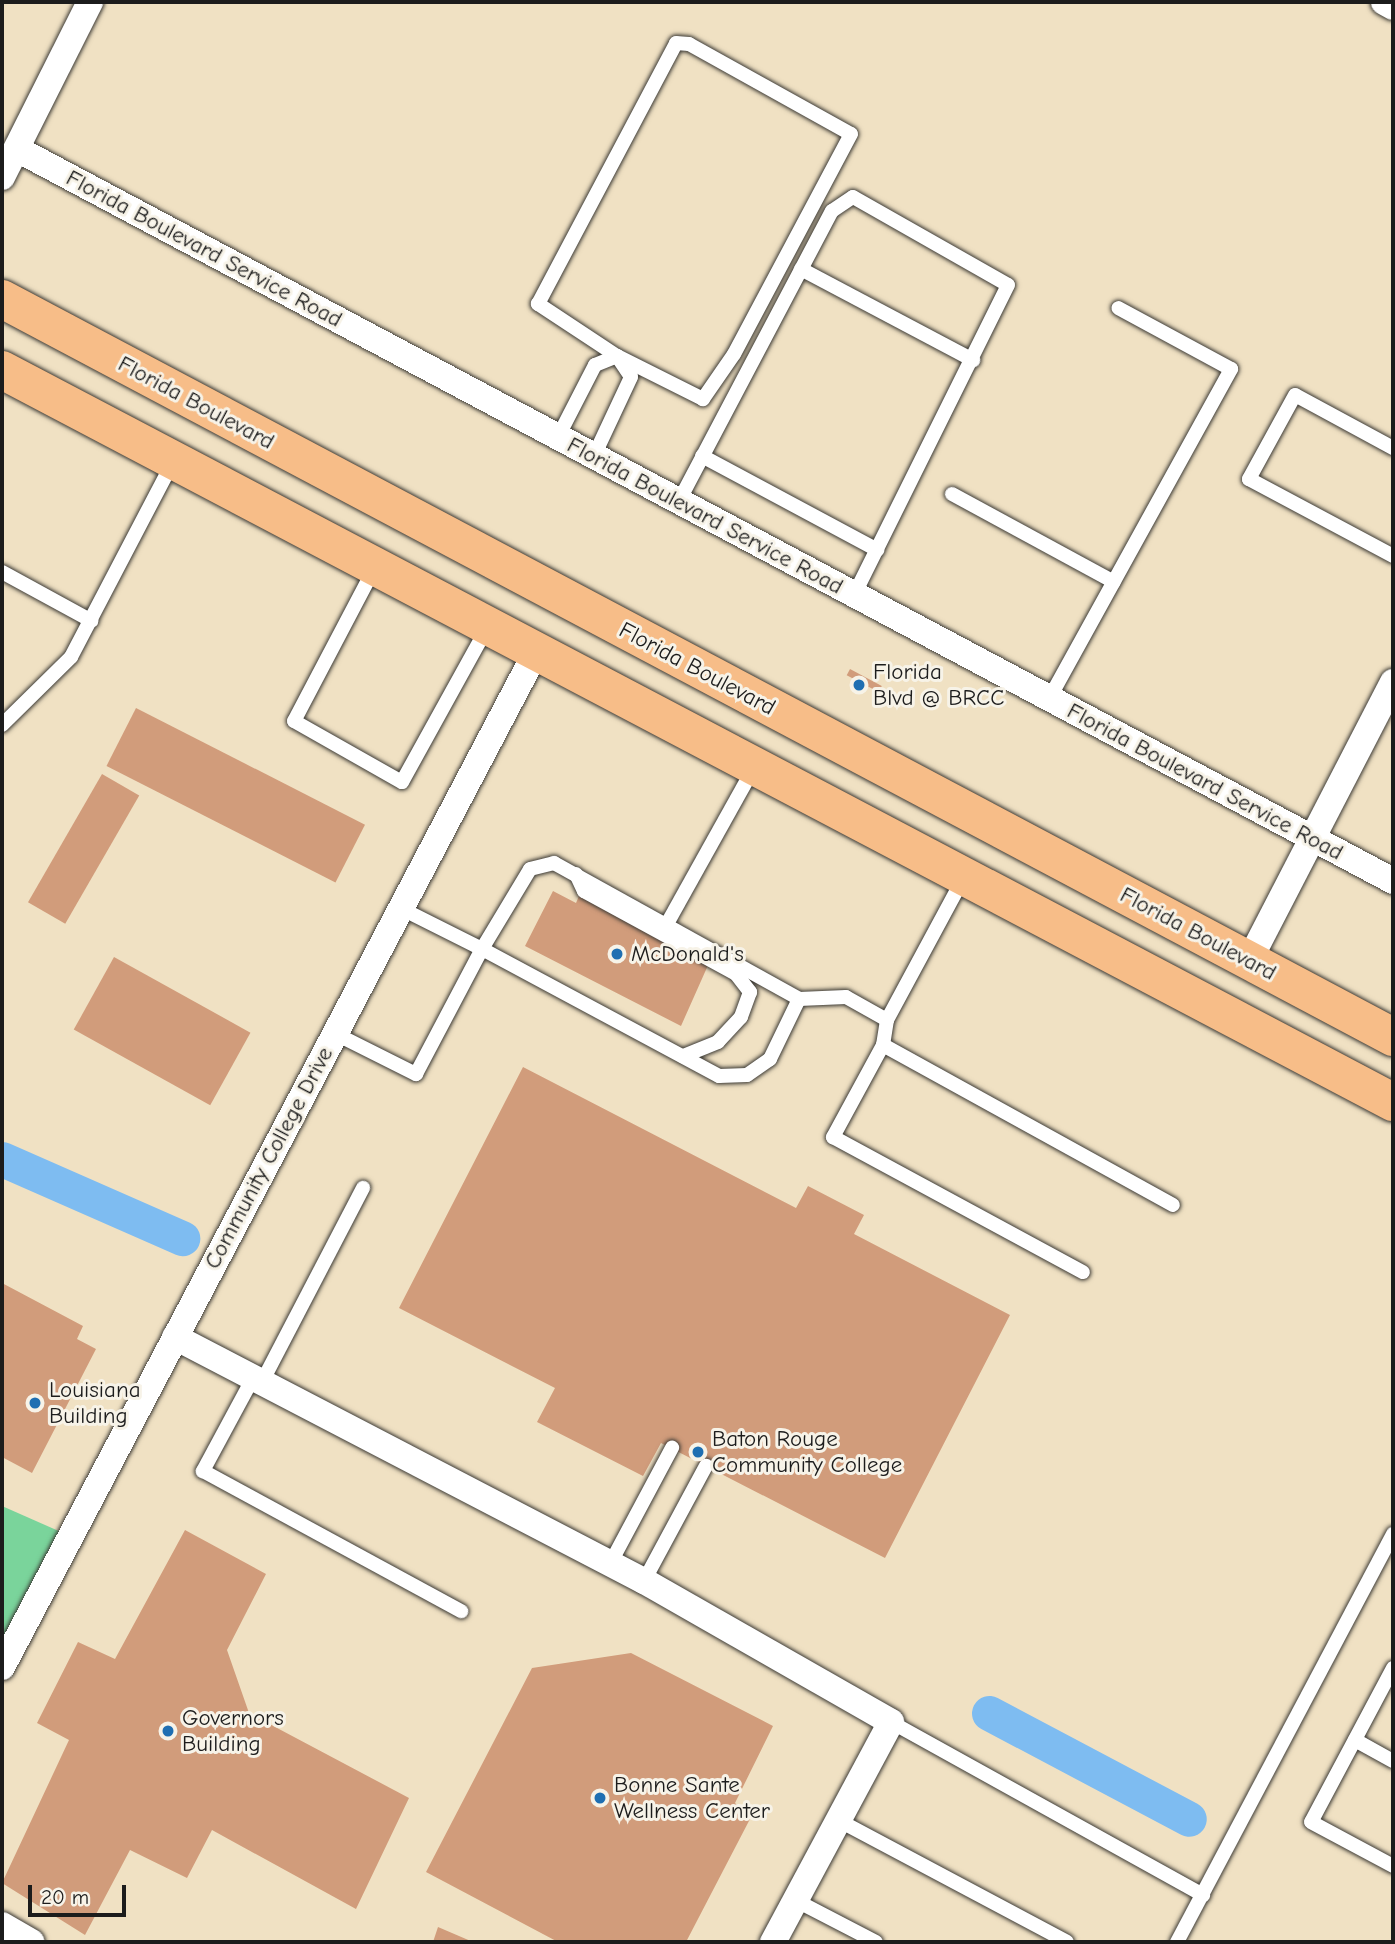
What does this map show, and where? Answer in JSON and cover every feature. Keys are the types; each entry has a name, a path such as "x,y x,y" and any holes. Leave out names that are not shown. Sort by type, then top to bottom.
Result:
{"main road":[{"name":"Florida Boulevard","path":"2,299 1393,1037"},
{"path":"2,370 1393,1102"},
{"path":"756,765 782,714"}],"street":[{"path":"2,177 9,143 90,2"},
{"path":"1384,2 1393,7"},
{"name":"Florida Boulevard Service Road","path":"9,143 1393,881"},
{"name":"Community College Drive","path":"2,1667 537,650"},
{"path":"1249,961 1393,682"},
{"path":"175,1337 645,1581 891,1722 772,1942"},
{"path":"2,1925 32,1942"}],"lane":[{"path":"558,438 595,365 617,356 703,400 788,256 848,129 676,43 538,295 540,309 617,356 631,377 594,456"},
{"path":"679,501 832,211 853,197 1008,285 854,595"},
{"path":"801,269 973,360"},
{"path":"1049,699 1231,369 1118,308"},
{"path":"1393,448 1295,395 1249,479 1393,556"},
{"path":"702,456 877,550"},
{"path":"2,725 71,657 175,459"},
{"path":"952,494 1114,582"},
{"path":"375,565 294,721 402,782 489,625"},
{"path":"2,572 92,621"},
{"path":"668,922 756,765"},
{"path":"334,1033 416,1074 482,949 530,869 554,863 668,922 799,999 846,996 887,1020"},
{"path":"576,874 584,891 736,974 750,992 740,1017 718,1042 682,1056"},
{"path":"965,876 887,1020 883,1045 833,1138 1083,1272"},
{"path":"400,908 719,1076 747,1075 770,1059 799,999"},
{"path":"883,1045 1172,1205"},
{"path":"363,1188 204,1471 461,1611"},
{"path":"610,1564 672,1448"},
{"path":"645,1581 706,1466"},
{"path":"1177,1942 1393,1534"},
{"path":"1393,1668 1311,1822 1393,1866"},
{"path":"891,1722 1203,1895"},
{"path":"1355,1740 1393,1761"},
{"path":"838,1820 1067,1942"},
{"path":"795,1900 876,1942"}],"green space":[{"path":"2,1506 70,1536 2,1666"}],"building":[{"path":"850,669 882,686 878,692 847,675"},
{"path":"136,708 365,825 335,883 106,766"},
{"path":"102,774 139,796 65,924 28,902"},
{"name":"McDonald's","path":"553,891 576,903 579,896 709,963 681,1026 525,946"},
{"path":"114,957 250,1033 210,1105 74,1030"},
{"path":"523,1067 796,1208 808,1186 864,1215 854,1234 1010,1315 885,1558 661,1443 643,1476 537,1422 555,1388 399,1308"},
{"name":"Louisiana Building","path":"2,1283 83,1326 77,1339 96,1349 32,1473 2,1457"},
{"name":"Governors Building","path":"185,1530 266,1574 227,1650 249,1713 409,1798 356,1909 212,1830 187,1878 130,1850 85,1935 2,1883 69,1740 37,1723 78,1642 115,1659"},
{"name":"Bonne Sante Wellness Center","path":"631,1653 773,1726 735,1803 750,1819 686,1942 558,1942 426,1872 532,1668"},
{"path":"438,1927 473,1942 433,1942"}],"waterway":[{"path":"2,1159 182,1238"},
{"path":"989,1713 1189,1819"}],"place":[{"name":"Florida Blvd @ BRCC","path":"859,685"},
{"name":"McDonald's","path":"617,954"},
{"name":"Louisiana Building","path":"35,1403"},
{"name":"Baton Rouge Community College","path":"698,1452"},
{"name":"Governors Building","path":"168,1731"},
{"name":"Bonne Sante Wellness Center","path":"600,1798"}]}
